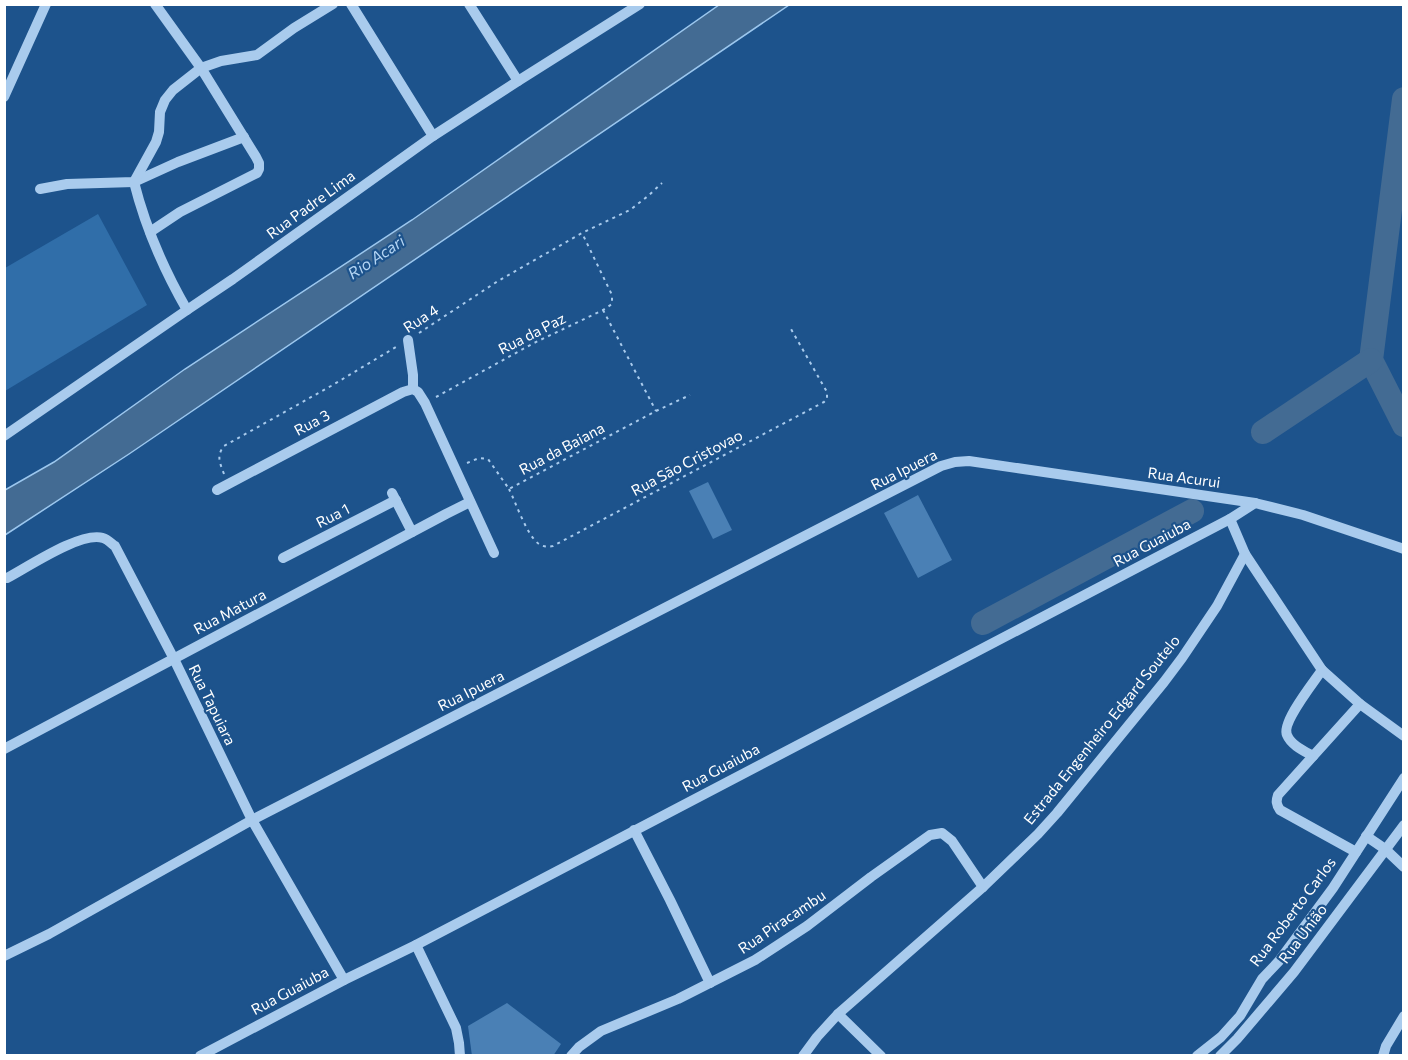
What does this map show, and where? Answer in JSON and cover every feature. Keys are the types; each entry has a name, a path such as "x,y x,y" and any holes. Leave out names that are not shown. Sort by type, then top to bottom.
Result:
{"street":[{"path":"4,97 46,4"},
{"path":"150,232 180,212 257,173 259,169 259,163 201,68 154,4"},
{"path":"187,309 170,281 140,206 134,182 156,142 160,112 165,100 173,90 201,68 221,61 257,55 294,28 333,4"},
{"path":"351,4 433,136"},
{"path":"469,4 518,81"},
{"name":"Rua Padre Lima","path":"4,436 234,279 433,136 625,8 640,4"},
{"path":"40,189 67,184 134,182 178,162 244,137"},
{"path":"408,340 413,375 419,396 456,468 494,553"},
{"name":"Rua 3","path":"223,487 403,392 419,396"},
{"name":"Rua Acurui","path":"955,462 969,461 1255,503 1303,515 1404,549"},
{"name":"Rua Ipuera","path":"4,956 50,934 252,820 941,466 955,462"},
{"name":"Rua 1","path":"283,558 394,497 412,532"},
{"name":"Rua Matura","path":"4,749 470,502"},
{"name":"Rua Guaiuba","path":"200,1056 1230,519 1255,503"},
{"path":"1230,519 1245,554 1322,670 1360,704 1404,736"},
{"name":"Rua Tapuiara","path":"7,578 78,540 104,538 115,546 174,659 252,820 344,980"},
{"name":"Estrada Engenheiro Edgard Soutelo","path":"803,1056 838,1014 982,887 1057,813 1164,682 1217,606 1245,554"},
{"path":"1313,756 1294,744 1287,737 1285,730 1290,717 1322,670"},
{"path":"1356,852 1284,813 1280,810 1276,800 1360,704"},
{"name":"Rua Roberto Carlos","path":"1197,1056 1221,1037 1240,1016 1262,979 1279,961 1333,888 1404,778"},
{"name":"Rua União","path":"1220,1056 1294,972 1404,825"},
{"path":"634,830 710,983"},
{"name":"Rua Piracambu","path":"570,1056 601,1031 678,999 755,960 807,926 930,835 942,833 952,841 982,887"},
{"path":"1366,836 1385,849 1404,867"},
{"path":"416,945 456,1028 460,1056"},
{"path":"838,1014 881,1056"},
{"path":"1383,1056 1386,1046 1404,1016"}],"path":[{"name":"Rua 4","path":"223,487 219,455 224,446 332,386 498,281 582,233 630,210 662,183"},
{"path":"582,233 612,294 612,304 603,310 657,411"},
{"name":"Rua da Paz","path":"419,396 603,310"},
{"name":"Rua Sāo Cristovao","path":"509,489 533,539 540,545 553,546 824,402 828,396 823,384 790,329"},
{"name":"Rua da Baiana","path":"456,468 473,459 488,459 509,489 690,395"}],"shaded area":[{"path":"98,214 147,305 5,391 5,268"}],"water":[{"name":"Rio Acari","path":"719,5 789,5 129,454 5,535 5,490 54,462 185,369 412,220"}],"building":[{"path":"708,482 732,530 713,539 689,491"},
{"path":"918,495 952,560 918,578 884,513"},
{"path":"507,1003 561,1044 553,1056 472,1056 468,1026"}],"waterway":[{"path":"1404,99 1371,360 1404,425"},
{"path":"1263,432 1371,360"},
{"path":"983,623 1192,511"}]}
